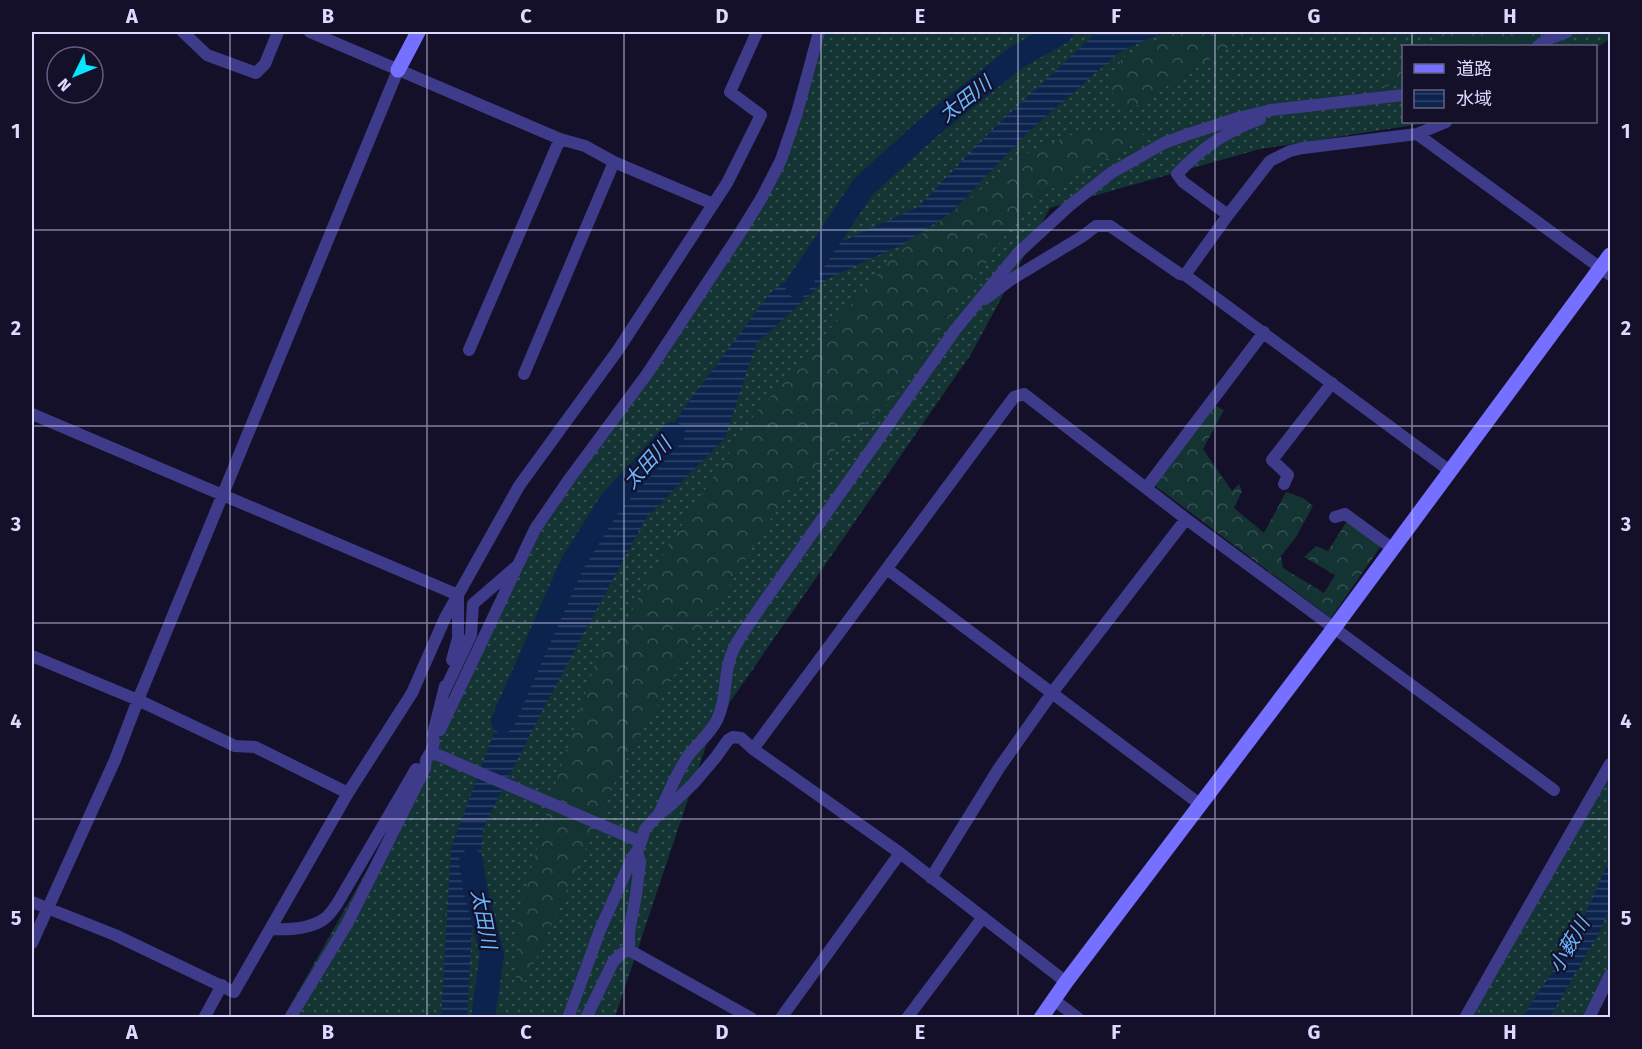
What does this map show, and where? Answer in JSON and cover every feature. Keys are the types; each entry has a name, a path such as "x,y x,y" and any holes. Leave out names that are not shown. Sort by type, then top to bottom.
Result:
{"street":[{"path":"183,32 207,55 256,73 265,64 278,32"},
{"path":"310,32 560,139 585,146 614,162 713,204"},
{"path":"32,943 115,760 398,70 418,32"},
{"path":"32,902 115,935 234,992 348,794 412,693 445,618 519,486 618,350 727,183 761,116 729,92 757,32"},
{"path":"290,1017 346,924 425,768 535,529 647,374 738,236 781,160 819,32"},
{"path":"1539,45 1567,32"},
{"path":"659,814 679,771 689,755 712,729 723,707 729,662 735,646 955,330 1018,254 1069,206 1111,174 1164,143 1238,118 1265,112 1402,95"},
{"path":"1228,215 1183,182 1177,174 1191,159 1217,139 1265,117 1265,112"},
{"path":"1185,275 1270,161 1290,151 1417,134 1444,123"},
{"path":"1417,134 1606,272"},
{"path":"469,350 560,139"},
{"path":"524,374 614,162"},
{"path":"981,300 1096,226 1110,226 1180,274 1185,275 1450,471"},
{"path":"1041,1017 1450,471 1606,272 1611,255"},
{"path":"1146,488 1264,332"},
{"path":"1284,484 1288,475 1272,460 1332,383"},
{"path":"753,748 1014,397 1024,394 1186,519 1554,790"},
{"path":"32,414 458,595"},
{"path":"1335,517 1345,514 1393,549"},
{"path":"931,878 999,768 1052,693 1186,519"},
{"path":"443,694 471,635 473,604 518,565"},
{"path":"886,568 1201,805"},
{"path":"271,929 284,930 311,926 327,918 419,764 432,752 433,735 458,638 458,595"},
{"path":"32,656 138,700 235,746 255,747 348,794"},
{"path":"568,1017 600,930 643,833 659,814 693,784 728,740 733,737 741,738 900,853 1066,982"},
{"path":"432,752 637,844"},
{"path":"1465,1017 1611,764"},
{"path":"629,950 629,932 640,862 637,844"},
{"path":"781,1017 900,853"},
{"path":"907,1017 983,917"},
{"path":"629,950 732,1013 751,1017"},
{"path":"585,1017 613,962 629,950"},
{"path":"1589,1017 1611,975"},
{"path":"204,1017 222,985"},
{"path":"1054,1000 1078,1017"}],"green space":[{"path":"823,32 1610,32 1610,39 1597,47 1597,45 1402,45 1402,123 1427,123 1260,149 1050,208 971,354 712,728 615,1017 283,1018 425,768 535,529 716,270 784,149"},
{"path":"1172,32 1252,32 1136,106 1115,111 1111,82 1122,58"},
{"path":"1432,32 1566,32 1532,45 1430,45 1438,40"},
{"path":"1402,68 1402,83 1376,88"},
{"path":"1084,130 1150,135 1039,196 1000,242 894,398 787,493 687,653 620,771 540,951 515,1000 518,914 555,785 597,658 625,623 666,549 752,418 893,257 1031,151"},
{"path":"1210,403 1224,410 1203,449 1232,491 1239,484 1242,491 1234,508 1264,533 1286,492 1303,498 1313,506 1296,537 1281,556 1283,568 1324,593 1335,575 1304,557 1316,546 1328,551 1347,521 1381,546 1331,618 1154,485"},
{"path":"1610,761 1610,990 1592,1017 1464,1018"}],"water":[{"path":"1097,32 1163,32 1120,52 1029,131 951,213 899,246 827,279 756,344 725,438 646,518 548,700 484,826 472,928 467,1017 441,1018 451,848 496,727 585,562 684,408 771,292 830,247 918,207 996,126"},
{"path":"1610,859 1610,908 1600,931 1550,1017 1522,1017 1573,941"}],"waterway":[{"name":"太田川","path":"797,286 863,187 928,128 1017,57 1061,32"},
{"name":"太田川","path":"503,721 572,564 611,502 673,434"},
{"name":"太田川","path":"471,861 475,888 492,954 483,1018"}],"water label":[{"name":"小薮川","path":"1569,945"}]}
